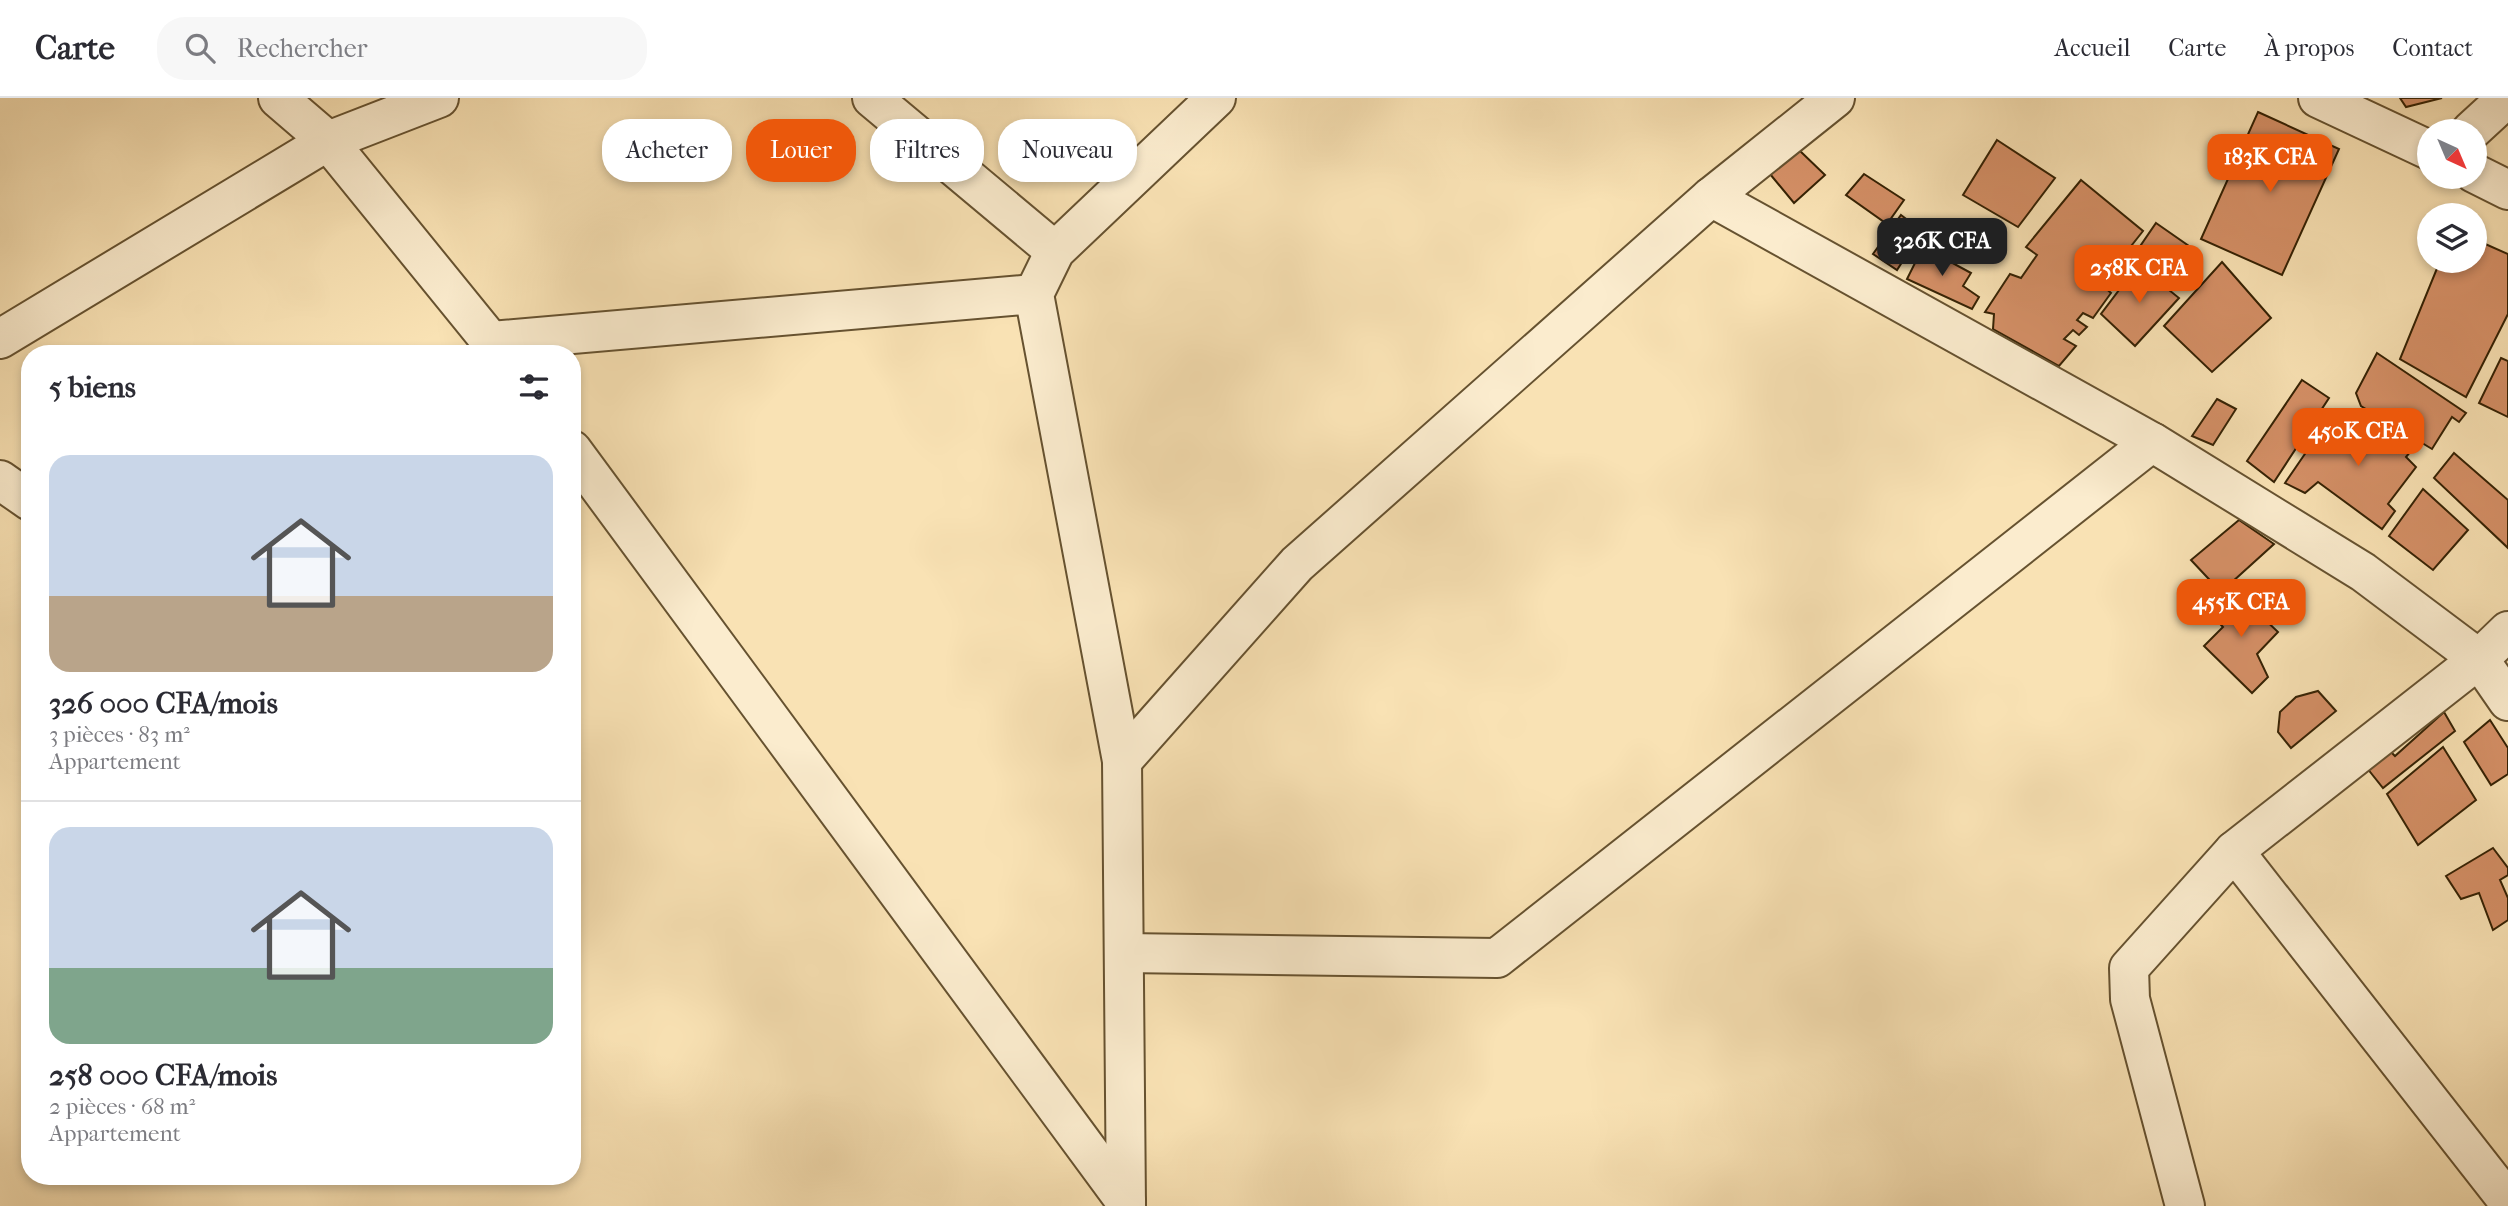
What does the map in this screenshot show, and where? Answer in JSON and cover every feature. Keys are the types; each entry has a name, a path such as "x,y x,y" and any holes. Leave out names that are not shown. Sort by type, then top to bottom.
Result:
{"street":[{"path":"278,98 328,141 495,345"},
{"path":"0,339 328,141 439,98"},
{"path":"872,98 1055,251"},
{"path":"1126,1204 1122,761 1034,294 1055,251 1216,98"},
{"path":"1122,761 1297,564 1711,197 1835,98"},
{"path":"2318,98 2417,144"},
{"path":"2485,119 2507,98"},
{"path":"2487,180 2508,190"},
{"path":"1711,197 2152,442 2363,572 2479,659 2508,701"},
{"path":"517,345 1034,294"},
{"path":"1124,953 1497,958 2152,442"},
{"path":"581,462 1126,1204"},
{"path":"0,480 21,495"},
{"path":"2185,1206 2130,999 2129,968 2234,851 2479,659 2508,631"},
{"path":"2234,851 2508,1201"}],"building":[{"path":"2400,98 2442,98 2406,107"},
{"path":"2258,112 2339,149 2282,275 2201,239"},
{"path":"1997,140 2055,178 2018,227 1963,195"},
{"path":"1798,149 1825,175 1794,203 1770,174"},
{"path":"1864,174 1904,200 1887,224 1846,195"},
{"path":"2081,180 2143,231 2101,284 2111,293 2093,318 2083,313 2077,320 2087,327 2079,335 2073,330 2064,339 2076,346 2059,366 1993,329 1994,314 1985,312 2010,274 2021,278 2037,255 2026,247"},
{"path":"1901,215 1922,231 1897,270 1873,254"},
{"path":"2156,223 2199,253 2177,283 2132,258"},
{"path":"2487,245 2508,254 2508,314 2466,397 2400,359 2435,273 2487,273"},
{"path":"1923,247 1971,273 1963,286 1979,297 1972,309 1907,279"},
{"path":"2222,262 2271,318 2212,372 2164,326"},
{"path":"2138,265 2179,298 2135,346 2101,314"},
{"path":"2377,353 2466,413 2459,422 2452,417 2432,449 2361,406 2356,393"},
{"path":"2501,358 2508,361 2508,417 2479,403"},
{"path":"2302,380 2329,398 2274,482 2247,461"},
{"path":"2217,399 2236,409 2213,445 2192,436"},
{"path":"2360,412 2415,446 2406,457 2416,467 2388,504 2395,511 2382,529 2318,482 2305,493 2285,483 2322,429 2343,442"},
{"path":"2454,453 2508,500 2508,548 2434,478"},
{"path":"2423,489 2468,530 2433,570 2389,536"},
{"path":"2239,520 2274,544 2221,592 2191,560"},
{"path":"2232,588 2278,632 2257,654 2268,677 2252,693 2204,646 2223,627 2209,612"},
{"path":"2318,691 2336,711 2291,748 2278,732 2280,712 2296,697"},
{"path":"2444,712 2455,731 2383,788 2363,763 2384,745 2395,756"},
{"path":"2490,720 2508,748 2508,774 2491,785 2464,742"},
{"path":"2443,747 2476,800 2418,845 2387,794"},
{"path":"2493,848 2508,868 2508,875 2500,880 2508,898 2508,920 2493,930 2479,893 2461,899 2446,876"}]}
